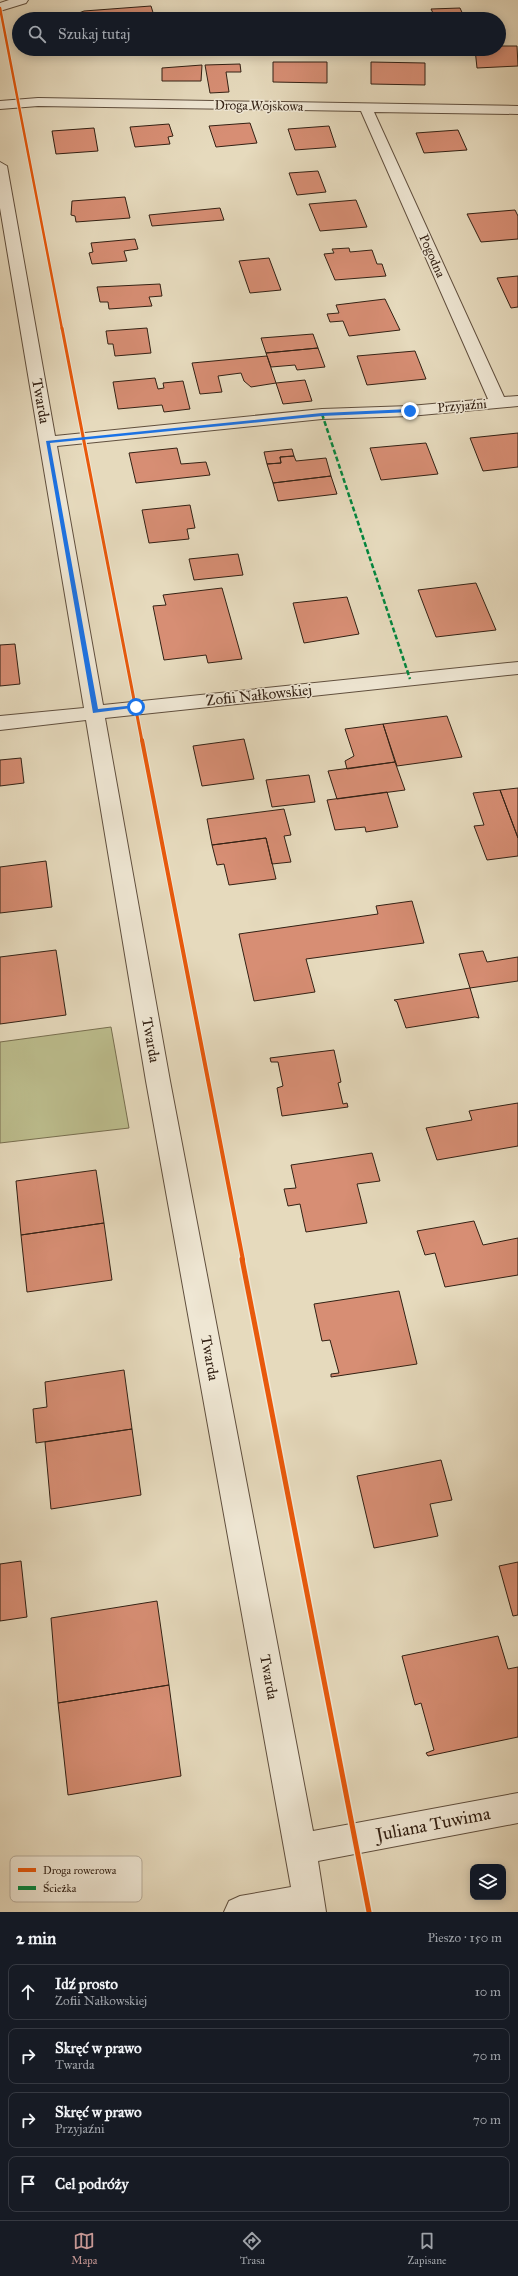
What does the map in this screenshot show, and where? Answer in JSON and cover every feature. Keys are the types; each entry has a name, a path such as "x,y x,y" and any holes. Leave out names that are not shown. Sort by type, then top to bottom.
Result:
{"street":[{"path":"0,7 22,0"},
{"name":"Droga Wojskowa","path":"0,105 38,102 518,110"},
{"name":"Pogodna","path":"366,108 498,403"},
{"name":"Twarda","path":"0,166 5,229 48,442 158,1081 301,1849 309,1906"},
{"name":"Przyjaźni","path":"48,442 322,414 410,411 518,401"},
{"name":"Zofii Nałkowskiej","path":"0,723 518,668"},
{"name":"Juliana Tuwima","path":"301,1849 518,1808"},
{"path":"240,1912 309,1906"}],"green space":[{"path":"111,1027 129,1128 0,1143 0,1042"}],"building":[{"path":"151,6 153,12 82,12"},
{"path":"460,8 462,12 432,12 431,9"},
{"path":"506,46 517,46 518,66 477,68 476,56 506,56"},
{"path":"273,62 327,62 327,83 273,82"},
{"path":"371,62 425,63 425,85 371,84"},
{"path":"240,64 241,72 226,72 229,92 210,93 205,65"},
{"path":"202,65 201,81 162,81 162,68"},
{"path":"250,123 257,143 216,147 209,126"},
{"path":"169,124 173,136 168,137 170,144 135,147 130,127"},
{"path":"329,126 336,147 295,150 288,129"},
{"path":"94,128 98,151 56,154 52,131"},
{"path":"458,130 467,150 424,153 416,133"},
{"path":"318,171 326,192 297,195 289,173"},
{"path":"125,197 130,218 76,222 75,216 71,215 72,201"},
{"path":"356,200 367,227 320,231 309,204"},
{"path":"220,208 224,220 152,226 149,215"},
{"path":"515,210 518,216 518,239 481,242 467,214"},
{"path":"135,239 138,249 124,251 127,261 92,264 89,253 93,252 91,243"},
{"path":"349,248 350,252 372,250 377,264 382,264 386,276 335,280 324,254 334,253 332,249"},
{"path":"269,258 281,290 250,293 239,261"},
{"path":"518,276 518,307 511,308 497,278"},
{"path":"160,284 162,296 149,297 152,306 109,309 108,302 100,302 97,287"},
{"path":"385,299 400,330 349,336 343,321 330,322 327,314 339,313 336,305"},
{"path":"147,328 151,353 115,356 113,344 108,344 106,331"},
{"path":"313,334 318,348 266,353 261,338"},
{"path":"318,348 325,367 297,370 295,365 271,367 266,353"},
{"path":"415,351 426,379 367,385 357,356"},
{"path":"267,356 276,383 251,387 244,381 241,373 218,376 222,392 200,394 192,363"},
{"path":"155,378 158,389 164,388 163,383 183,381 190,409 164,412 162,405 118,409 113,382"},
{"path":"305,380 312,401 283,404 276,383"},
{"path":"518,433 518,467 483,471 470,438"},
{"path":"426,443 438,474 381,480 370,448"},
{"path":"177,448 181,464 206,462 210,475 136,483 129,453"},
{"path":"292,449 294,456 280,457 281,463 267,464 264,452"},
{"path":"294,456 296,461 326,458 331,476 273,483 267,464 281,463 280,457"},
{"path":"331,476 337,494 278,501 273,483"},
{"path":"190,505 195,528 187,529 189,539 149,543 142,510"},
{"path":"238,554 243,575 194,580 189,559"},
{"path":"476,583 496,630 436,637 418,590"},
{"path":"222,588 242,659 208,663 206,655 164,660 153,606 166,605 163,595"},
{"path":"347,597 359,634 304,643 293,603"},
{"path":"15,644 20,684 0,686 0,645"},
{"path":"447,716 462,757 397,766 383,724"},
{"path":"383,724 395,762 347,769 345,761 354,756 345,729"},
{"path":"244,739 254,779 202,786 193,746"},
{"path":"21,758 24,783 0,786 0,760"},
{"path":"395,762 405,790 337,799 328,771"},
{"path":"309,775 315,802 272,807 266,780"},
{"path":"518,788 518,838 500,790"},
{"path":"500,790 518,838 518,856 487,860 474,826 484,825 473,793"},
{"path":"387,792 398,827 366,832 365,827 335,830 327,800"},
{"path":"284,809 291,835 284,836 291,862 272,864 266,838 212,845 207,819"},
{"path":"266,838 276,879 229,885 224,864 217,865 212,845"},
{"path":"46,861 52,907 0,913 0,867"},
{"path":"412,901 424,943 306,959 315,992 254,1001 239,934 378,914 376,906"},
{"path":"56,950 66,1015 0,1024 0,957"},
{"path":"483,951 487,962 518,957 518,981 470,988 459,954"},
{"path":"470,988 479,1018 475,1017 406,1028 397,1002 394,1000"},
{"path":"334,1050 341,1082 338,1083 343,1104 347,1103 348,1107 282,1116 277,1088 283,1086 278,1062 271,1062 270,1058"},
{"path":"518,1103 518,1146 437,1160 426,1128 472,1120 469,1111"},
{"path":"372,1153 380,1181 357,1184 367,1223 306,1232 300,1204 288,1206 284,1189 296,1188 291,1165"},
{"path":"96,1170 104,1223 21,1235 16,1181"},
{"path":"474,1221 483,1245 518,1238 518,1275 445,1287 435,1253 425,1255 417,1231"},
{"path":"104,1223 112,1280 27,1292 21,1235"},
{"path":"399,1291 417,1364 331,1377 331,1374 339,1373 330,1340 322,1341 314,1304"},
{"path":"124,1370 132,1429 36,1443 33,1409 47,1407 45,1382"},
{"path":"132,1429 141,1495 51,1509 45,1442"},
{"path":"441,1460 452,1500 430,1504 438,1536 374,1548 357,1476"},
{"path":"21,1561 27,1617 0,1621 0,1564"},
{"path":"518,1562 518,1615 513,1616 499,1566"},
{"path":"157,1601 169,1685 58,1703 51,1618"},
{"path":"498,1636 508,1669 518,1667 518,1737 428,1756 426,1753 434,1750 421,1703 415,1705 402,1656"},
{"path":"169,1685 181,1776 68,1795 58,1703"}],"marked path":[{"path":"322,414 410,679"}],"cycle path":[{"path":"0,8 369,1912"}],"route":[{"path":"136,707 95,712 48,442 322,414 410,411"}]}
